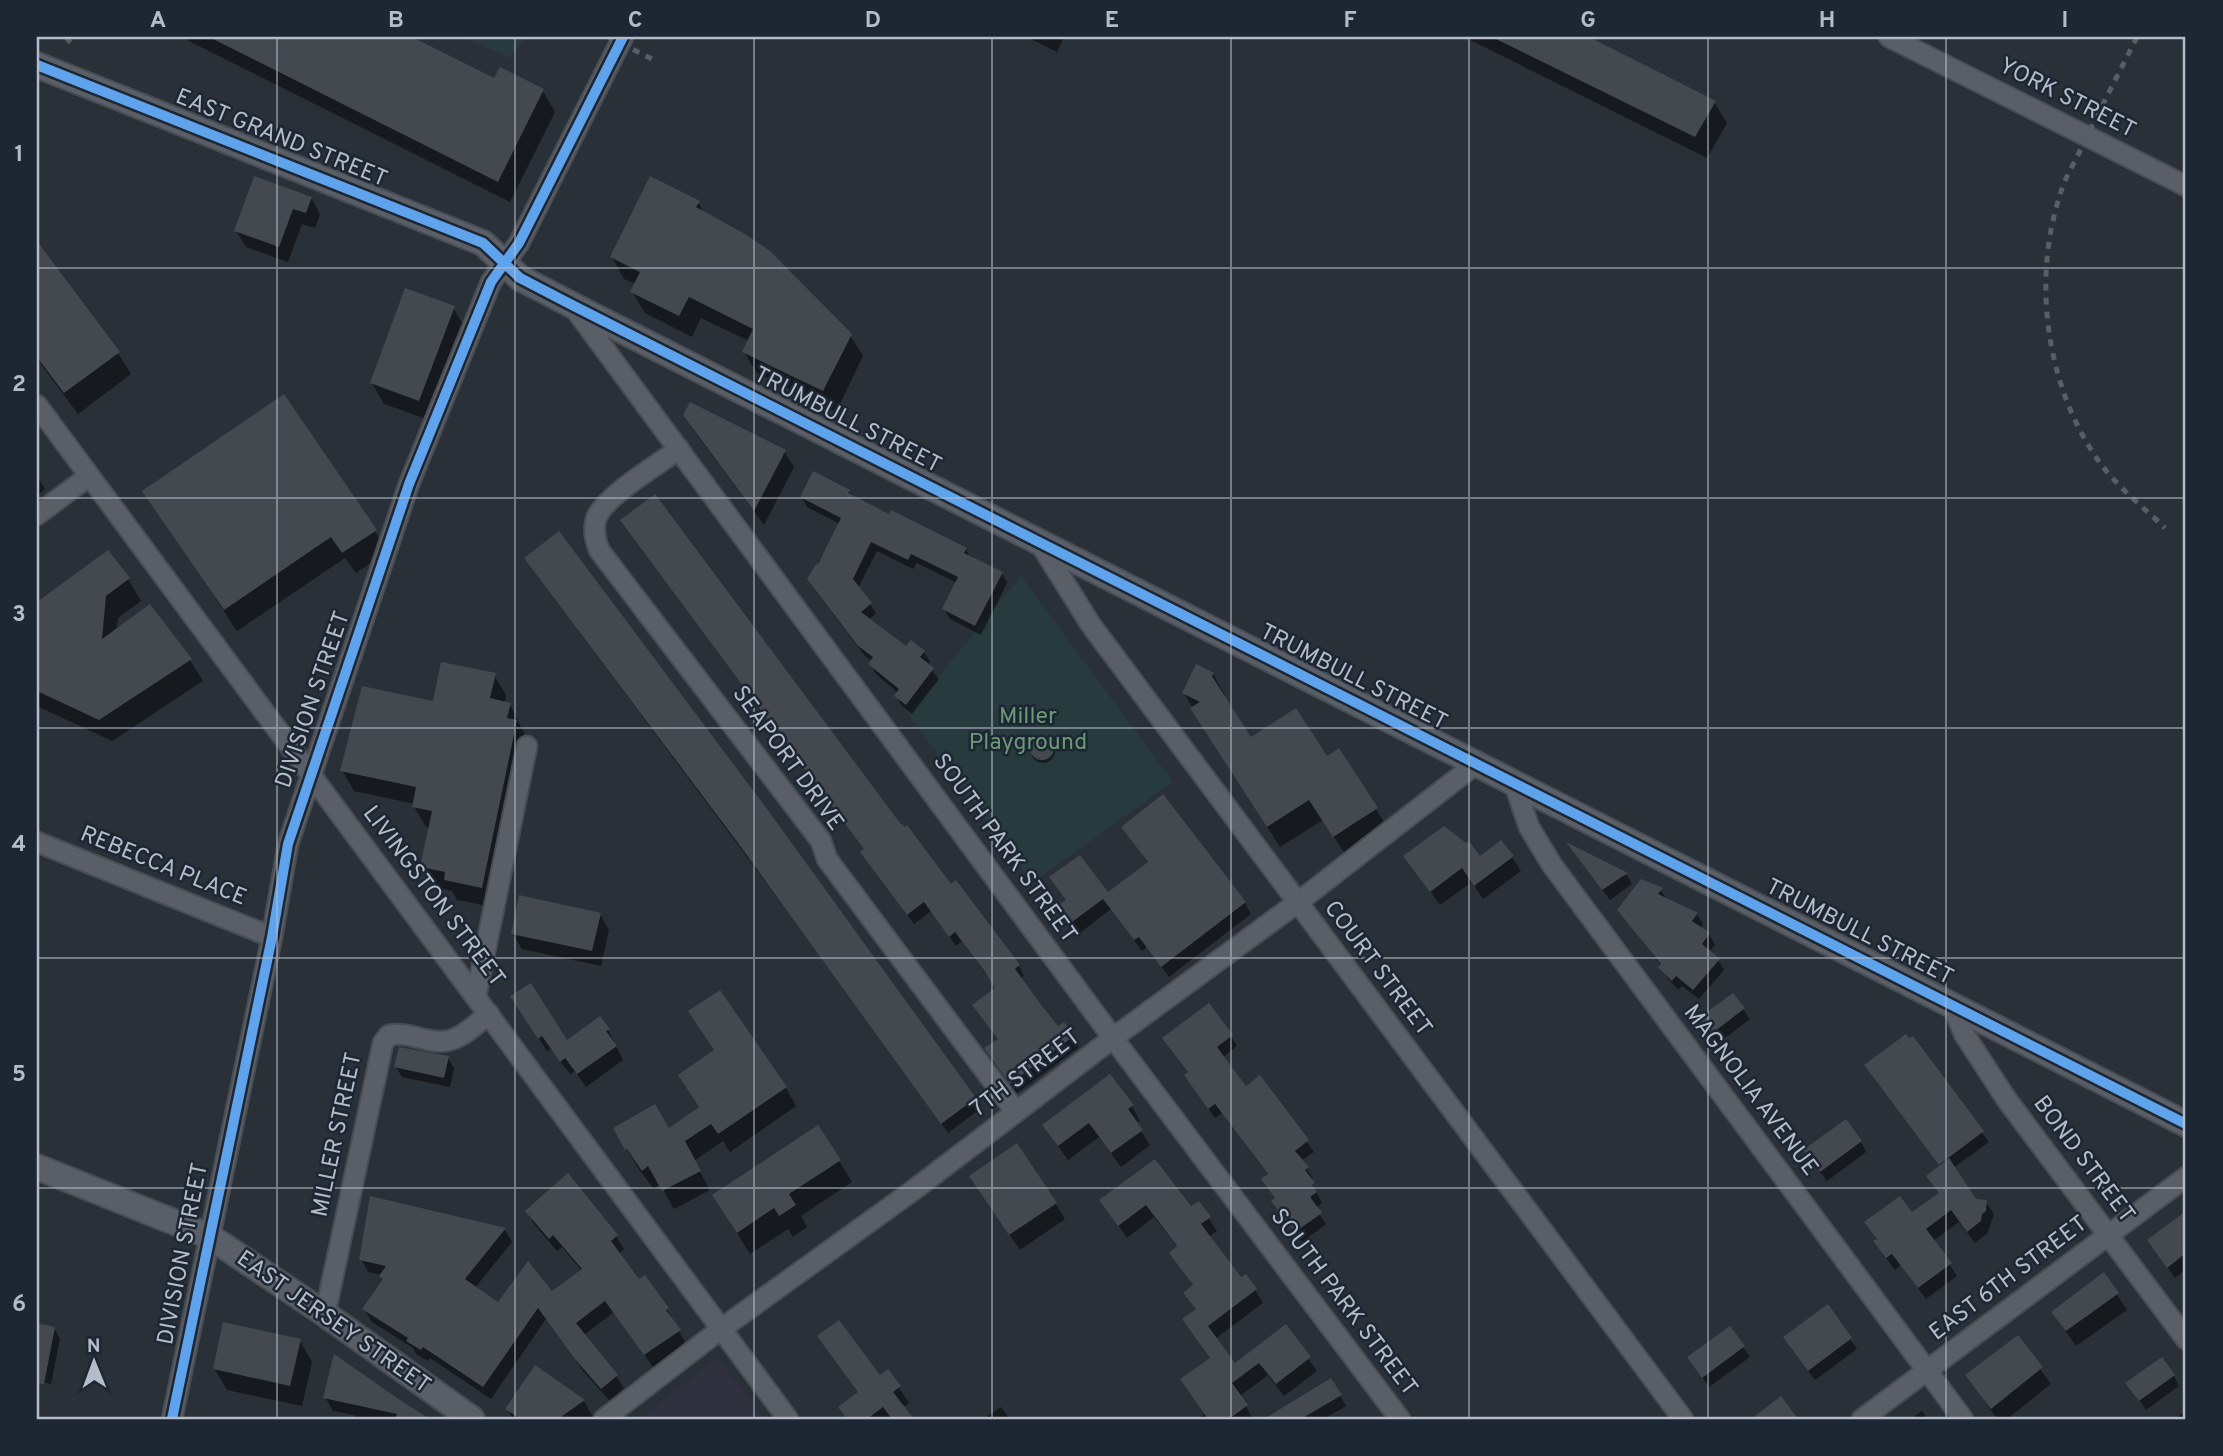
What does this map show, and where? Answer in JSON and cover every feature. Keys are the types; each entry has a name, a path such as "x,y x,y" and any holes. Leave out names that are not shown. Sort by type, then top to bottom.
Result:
{"street":[{"name":"DIVISION STREET","path":"172,1419 272,937 288,844 409,484 491,282 519,243 623,37"},
{"name":"YORK STREET","path":"1889,37 2186,187"},
{"name":"EAST GRAND STREET","path":"37,65 483,243 504,263"},
{"name":"TRUMBULL STREET","path":"504,263 520,278 572,305 2186,1124"},
{"name":"SOUTH PARK STREET","path":"572,305 1113,1038 1400,1419"},
{"name":"LIVINGSTON STREET","path":"37,405 789,1419"},
{"name":"SEAPORT DRIVE","path":"679,449 607,502 597,517 594,534 599,550 821,841 827,859 1016,1112"},
{"path":"37,514 89,476"},
{"name":"COURT STREET","path":"1039,542 1091,625 1683,1419"},
{"path":"476,996 527,746"},
{"name":"7TH STREET","path":"604,1419 721,1329 915,1189 1113,1038 1297,903 1476,764"},
{"name":"MAGNOLIA AVENUE","path":"1514,783 1529,827 1552,865 1963,1419"},
{"name":"REBECCA PLACE","path":"37,842 272,937"},
{"name":"BOND STREET","path":"1952,1004 1964,1034 2007,1100 2186,1339"},
{"name":"MILLER STREET","path":"325,1314 383,1043 389,1035 399,1033 443,1042 454,1039 489,1014"},
{"name":"EAST JERSEY STREET","path":"37,1167 209,1237 325,1314 472,1419"},
{"name":"EAST 6TH STREET","path":"1861,1419 2186,1177"}],"shaded area":[{"path":"718,1358 764,1419 639,1419"}],"green space":[{"path":"462,37 523,37 525,38 510,58"},
{"name":"Miller Playground","path":"1021,576 1173,782 1032,883 908,714"}],"building":[{"path":"209,37 412,37 494,78 500,67 544,89 498,182"},
{"path":"1492,37 1589,37 1716,101 1695,137"},
{"path":"254,176 312,197 306,213 293,209 279,247 234,231"},
{"path":"650,176 700,201 696,207 770,251 852,334 823,391 742,352 753,329 689,297 679,316 630,292 640,272 610,257"},
{"path":"37,241 120,352 64,393 37,357"},
{"path":"405,288 455,306 419,401 370,383"},
{"path":"284,394 377,530 342,553 331,537 224,610 142,491"},
{"path":"690,402 786,450 754,511 683,415"},
{"path":"813,471 889,514 891,510 967,548 964,553 1003,572 975,626 942,609 958,577 911,554 908,560 871,542 853,579 872,603 861,612 906,646 911,640 925,651 920,657 934,668 906,705 894,696 899,689 868,664 873,657 858,646 807,579 818,564 841,518 800,497"},
{"path":"655,494 900,823 905,827 907,825 951,884 956,880 1020,965 1015,969 1042,1006 1058,1026 1064,1022 1074,1036 1010,1084 984,1048 998,1039 972,1005 995,988 983,969 955,932 949,937 924,902 907,915 860,852 864,849 620,520"},
{"path":"559,531 770,813 976,1098 941,1124 738,843 524,558"},
{"path":"108,550 130,578 106,596 102,639 150,604 192,659 99,720 37,691 37,602"},
{"path":"441,662 496,673 490,698 511,703 507,718 517,720 482,888 444,880 445,872 420,867 432,811 412,807 416,787 340,771 362,686 433,701"},
{"path":"1196,664 1214,673 1212,676 1251,737 1296,708 1327,756 1339,748 1378,808 1333,837 1309,800 1267,827 1190,708 1200,702 1182,693"},
{"path":"1042,736 1053,743 1054,748 1047,759 1042,760 1031,753 1030,748 1037,737"},
{"path":"1163,794 1246,902 1161,967 1139,937 1134,940 1103,899 1072,922 1059,905 1066,900 1049,877 1080,855 1108,892 1148,862 1121,827"},
{"path":"1444,826 1466,843 1469,841 1480,856 1501,840 1514,856 1474,886 1462,868 1430,892 1403,856"},
{"path":"1566,842 1628,873 1602,890"},
{"path":"1641,879 1663,888 1658,894 1698,913 1692,921 1710,933 1702,944 1720,959 1693,990 1676,976 1672,981 1658,967 1661,964 1617,910"},
{"path":"519,895 601,913 592,951 511,934"},
{"path":"531,983 567,1040 600,1016 610,1029 606,1031 617,1046 577,1074 565,1058 560,1062 542,1036 538,1039 510,996"},
{"path":"720,990 787,1087 718,1134 711,1124 685,1141 701,1171 662,1191 648,1166 642,1171 627,1149 625,1150 613,1128 655,1104 669,1128 699,1107 678,1075 714,1050 688,1011"},
{"path":"1733,993 1745,1008 1710,1035 1697,1019"},
{"path":"1209,1003 1233,1035 1217,1047 1246,1086 1260,1075 1309,1140 1295,1151 1309,1167 1305,1170 1315,1183 1312,1185 1317,1192 1310,1197 1322,1213 1295,1232 1271,1201 1275,1198 1261,1179 1268,1174 1215,1104 1208,1109 1184,1075 1188,1072 1162,1038"},
{"path":"1906,1034 1909,1038 1913,1036 1984,1131 1939,1165 1864,1065"},
{"path":"399,1047 449,1056 444,1078 394,1067"},
{"path":"1110,1074 1134,1105 1128,1109 1143,1130 1111,1153 1089,1123 1058,1146 1042,1125"},
{"path":"1846,1119 1862,1141 1820,1172 1803,1150"},
{"path":"818,1125 841,1160 789,1194 796,1205 779,1216 774,1208 737,1233 712,1195"},
{"path":"1017,1143 1057,1203 1009,1235 969,1176"},
{"path":"1949,1158 1976,1199 1987,1200 1986,1211 1982,1214 1981,1221 1967,1232 1951,1210 1926,1229 1952,1263 1918,1288 1892,1254 1886,1258 1873,1241 1877,1239 1864,1222 1900,1196 1912,1212 1939,1193 1926,1176"},
{"path":"1155,1159 1191,1206 1199,1201 1211,1217 1201,1224 1241,1277 1246,1274 1257,1289 1208,1326 1235,1363 1286,1324 1311,1357 1276,1384 1259,1363 1232,1383 1248,1405 1229,1419 1208,1419 1180,1379 1210,1358 1182,1319 1196,1309 1183,1293 1193,1285 1169,1253 1177,1246 1146,1205 1118,1226 1099,1200"},
{"path":"568,1173 618,1235 611,1241 639,1279 645,1275 681,1330 644,1355 605,1301 576,1323 618,1375 601,1389 574,1358 538,1308 483,1387 423,1347 421,1350 406,1341 408,1338 362,1309 383,1279 379,1276 386,1266 359,1260 370,1196 506,1228 465,1279 498,1302 528,1261 552,1291 582,1269 553,1235 549,1239 525,1211"},
{"path":"2186,1211 2186,1253 2167,1268 2147,1240"},
{"path":"2104,1272 2119,1293 2066,1331 2051,1312"},
{"path":"1828,1304 1852,1338 1808,1371 1783,1337"},
{"path":"839,1320 880,1375 888,1369 901,1386 893,1392 914,1419 892,1419 883,1407 867,1419 847,1419 838,1407 858,1392 817,1336"},
{"path":"223,1322 301,1339 290,1386 213,1369"},
{"path":"37,1323 55,1327 44,1384 37,1383"},
{"path":"1730,1326 1745,1346 1702,1378 1687,1357"},
{"path":"2018,1335 2043,1367 1991,1409 1965,1375"},
{"path":"334,1354 430,1419 395,1419 397,1414 323,1398"},
{"path":"2162,1357 2175,1375 2139,1401 2125,1383"},
{"path":"535,1365 585,1400 558,1419 521,1419 505,1409"},
{"path":"1331,1378 1342,1395 1301,1419 1264,1419"},
{"path":"1781,1396 1798,1419 1751,1419"}],"railway":[{"path":"66,37 72,45"},
{"path":"608,37 656,61"},
{"path":"2137,37 2062,189 2051,228 2046,297 2056,366 2080,431 2113,479 2165,528"}],"cycle path":[{"path":"172,1419 272,937 288,844 409,484 491,282 519,243 623,37"},
{"path":"37,65 483,243 520,278 572,305 2186,1124"}]}
